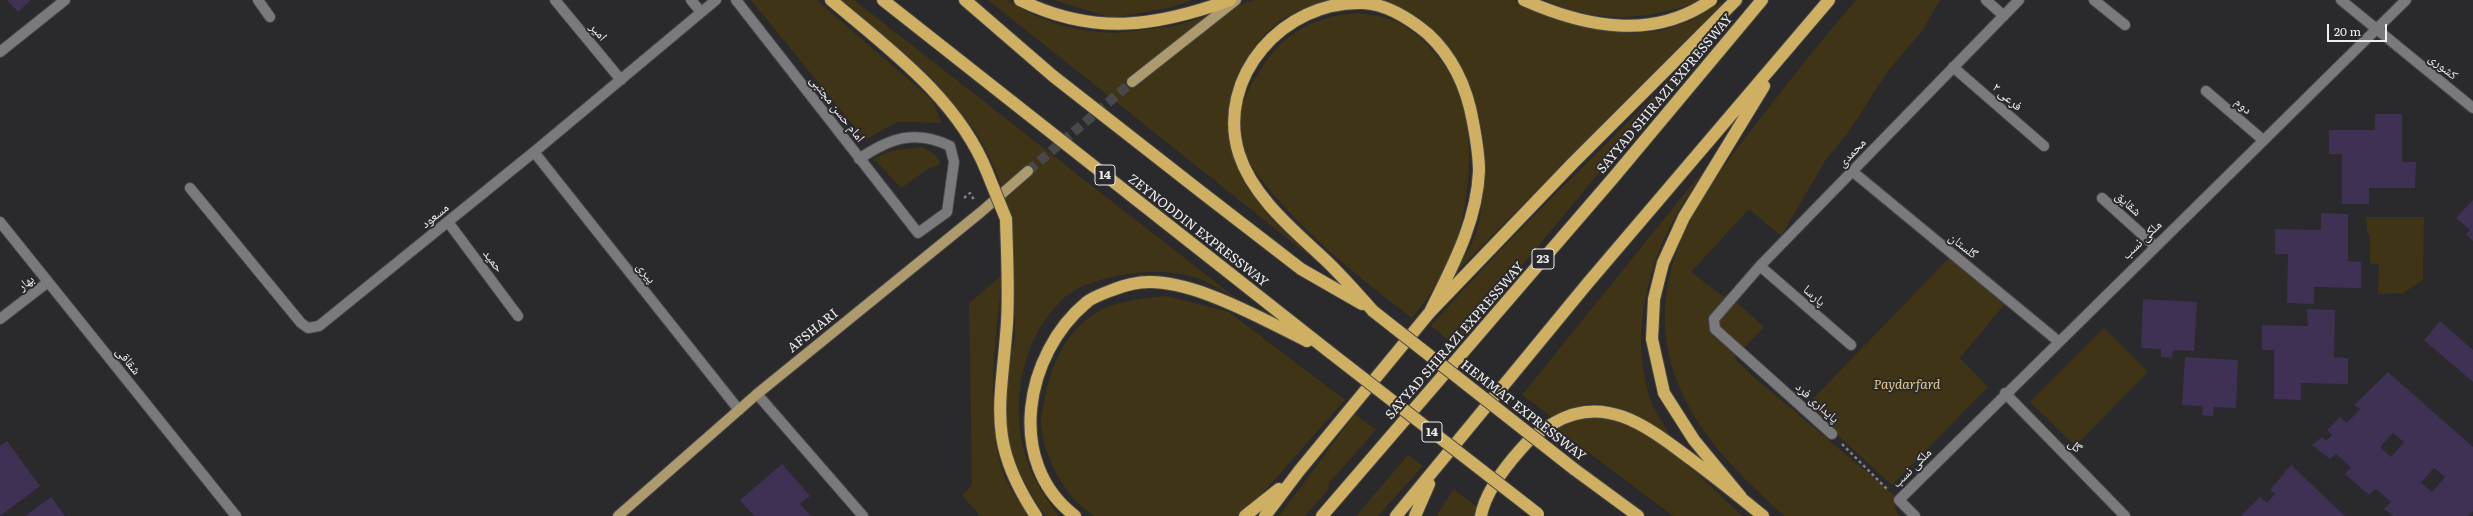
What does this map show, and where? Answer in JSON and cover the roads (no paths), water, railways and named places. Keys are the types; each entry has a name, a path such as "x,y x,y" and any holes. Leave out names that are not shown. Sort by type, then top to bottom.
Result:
{"highway":[{"path":"831,0 892,52 950,109 979,151 1006,219 1007,322 999,414 1000,434 1007,461 1019,490 1036,516"},
{"name":"ZEYNODDIN EXPRESSWAY","path":"883,0 1326,350"},
{"path":"965,0 1053,76 1301,269 1374,311"},
{"path":"1020,0 1040,10 1104,25 1144,22 1179,16 1230,0"},
{"path":"1524,0 1557,14 1588,22 1634,27 1658,24 1679,18 1711,0"},
{"path":"1265,516 1299,471 1430,312 1572,164 1736,0"},
{"name":"SAYYAD SHIRAZI EXPRESSWAY","path":"1322,516 1609,183 1762,0"},
{"path":"1396,516 1587,284 1829,0"},
{"path":"1374,311 1321,256 1270,208 1240,156 1236,138 1234,117 1236,97 1245,72 1270,38 1286,26 1320,10 1343,4 1364,3 1383,7 1398,13 1422,29 1444,49 1461,80 1470,104 1479,169 1475,200 1456,260 1430,312"},
{"path":"1741,497 1694,440 1664,393 1652,339 1654,300 1663,263 1684,217 1783,54"},
{"path":"1075,516 1066,509 1040,472 1031,445 1030,411 1037,378 1049,350 1067,323 1088,301 1132,284 1169,284 1201,291 1326,350"},
{"name":"HEMMAT EXPRESSWAY","path":"1374,311 1574,469 1638,516"},
{"name":"14","path":"1326,350 1539,515"},
{"path":"1481,516 1494,486 1511,460 1528,441 1558,420 1591,410 1605,411 1644,425 1741,497 1763,516"},
{"path":"1245,516 1299,471"},
{"path":"1415,516 1433,472"}],"main road":[{"path":"1132,82 1236,0"},
{"name":"AFSHARI","path":"618,516 757,394 981,212 1028,170"}],"street":[{"path":"0,52 65,0"},
{"path":"258,0 270,17"},
{"name":"امیر","path":"555,0 621,80"},
{"path":"691,0 701,12"},
{"name":"مسعود","path":"190,188 301,323 308,328 319,326 534,152 716,0"},
{"name":"امام حسن مجتبی","path":"736,0 859,159 918,233 947,212 954,162 950,146 932,137 910,137 877,146 859,159"},
{"path":"1986,0 2004,16"},
{"name":"محمدی","path":"1715,329 1714,319 1760,266 2019,0"},
{"path":"2094,0 2125,25"},
{"name":"کشوری","path":"2341,0 2473,108"},
{"name":"ملکی نسب","path":"1915,516 1899,500 2058,340 2406,0"},
{"name":"فرعی ۲","path":"1953,67 2044,146"},
{"name":"دوم","path":"2206,91 2263,140"},
{"name":"پیری","path":"534,152 739,410"},
{"name":"گلستان","path":"1852,171 2058,340"},
{"name":"شقایق","path":"2102,198 2155,246"},
{"name":"حمید","path":"448,222 518,316"},
{"name":"شقاقی","path":"1,226 48,282 236,516"},
{"name":"پارسا","path":"1760,266 1851,345"},
{"name":"بهار","path":"0,319 48,282"},
{"name":"پایداری فرد","path":"1715,329 1832,434"},
{"name":"گل","path":"2006,393 2125,516"},
{"path":"757,394 862,516"}],"tunnel":[{"path":"1028,171 1132,82"}],"park label":[{"name":"Paydarfard","path":"1907,385"}]}
